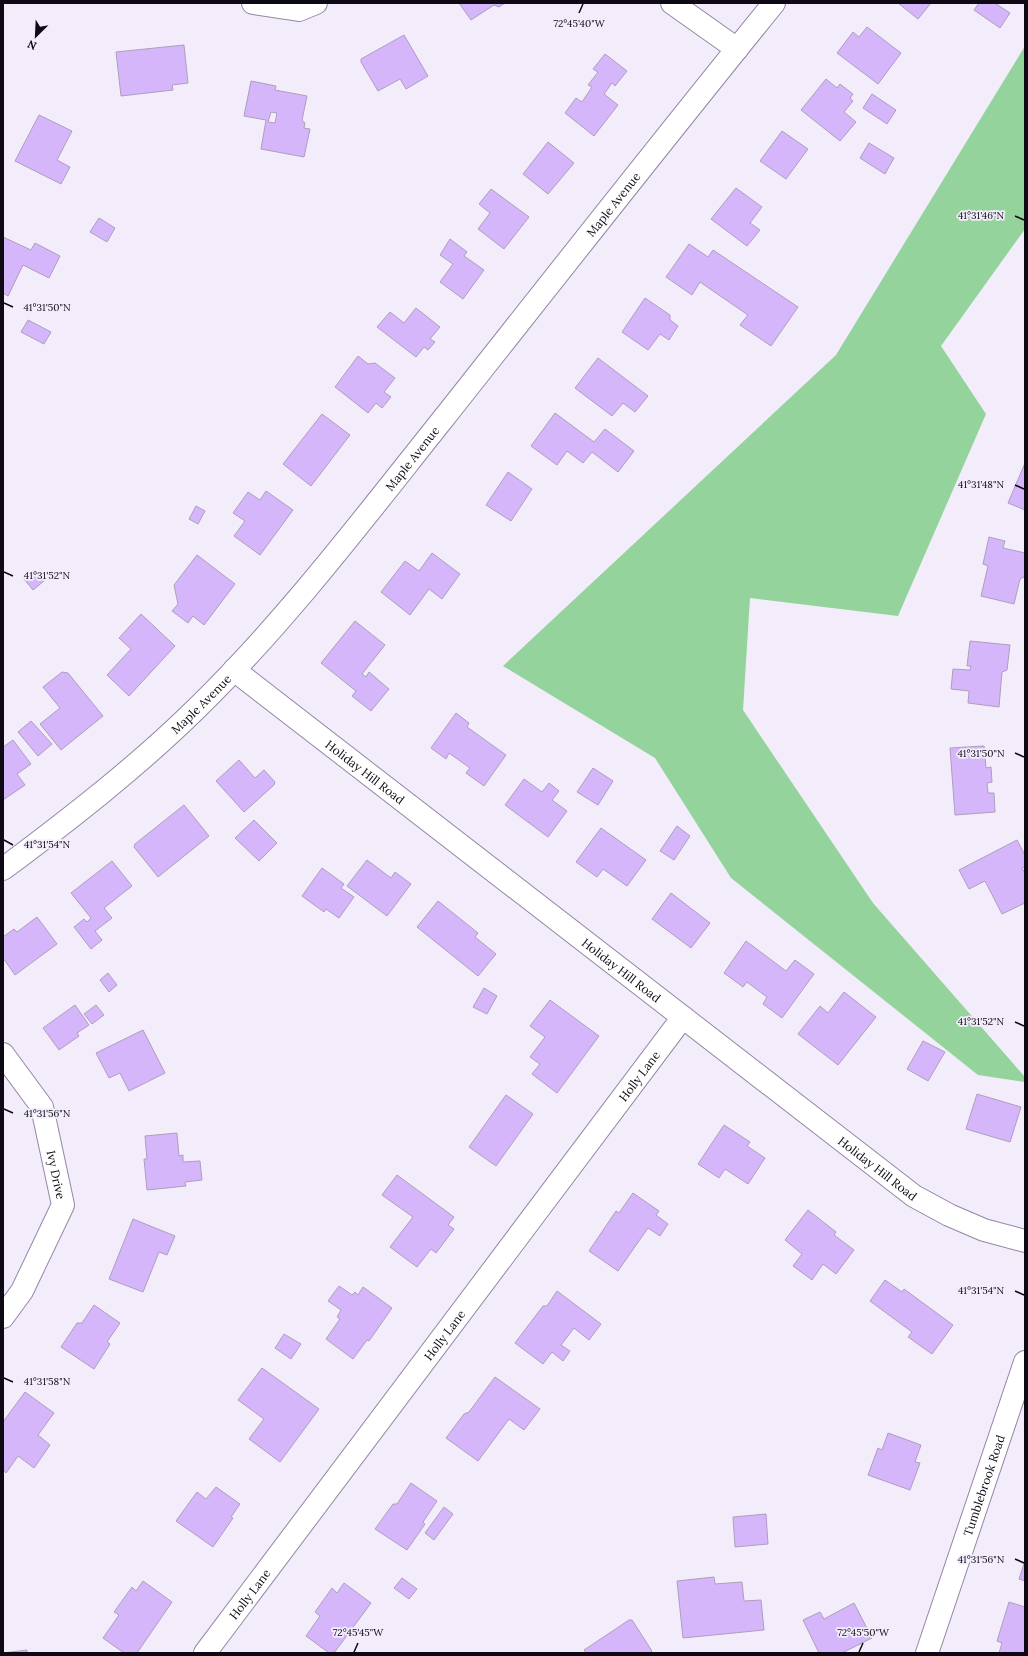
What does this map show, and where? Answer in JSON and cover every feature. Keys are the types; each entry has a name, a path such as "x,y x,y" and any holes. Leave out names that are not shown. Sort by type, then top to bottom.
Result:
{"street":[{"path":"253,3 299,10 316,3"},
{"path":"672,3 737,49"},
{"name":"Maple Avenue","path":"3,869 94,799 149,753 195,710 280,620 375,504 774,3"},
{"name":"Holiday Hill Road","path":"234,670 914,1196 949,1215 984,1230 1025,1241"},
{"name":"Holly Lane","path":"205,1653 683,1017"},
{"name":"Ivy Drive","path":"3,1054 42,1107 63,1205 22,1291 3,1317"},
{"name":"Tumblebrook Road","path":"927,1653 1025,1362"}],"green space":[{"path":"1025,46 1025,229 941,346 986,414 898,616 750,598 743,710 873,903 1025,1077 1025,1082 978,1075 731,878 655,758 503,666 836,355"}],"building":[{"path":"459,3 505,3 499,7 494,5 471,20"},
{"path":"898,3 931,3 918,19"},
{"path":"979,3 995,3 1010,13 1000,28 974,10"},
{"path":"867,27 901,53 878,84 837,53 853,32 859,37"},
{"path":"404,35 428,76 406,89 400,79 378,91 361,62 361,59"},
{"path":"184,45 188,83 172,85 173,90 121,96 116,52"},
{"path":"605,54 627,71 615,86 612,83 604,94 618,105 594,136 565,113 576,98 582,102 592,87 588,85 598,72 593,69"},
{"path":"826,79 837,88 840,84 853,94 850,98 853,101 844,112 856,122 840,141 801,110"},
{"path":"251,81 276,86 275,90 307,96 302,120 305,123 304,128 310,129 304,157 261,149 266,120 244,116","holes":["271,112 277,113 275,123 268,122"]},
{"path":"872,94 896,110 887,124 863,108"},
{"path":"39,115 72,131 57,160 70,167 61,184 15,161"},
{"path":"782,131 808,149 786,179 760,161"},
{"path":"548,142 574,163 548,194 523,174"},
{"path":"869,143 894,158 885,174 860,158"},
{"path":"736,188 762,207 750,223 760,230 747,246 711,219"},
{"path":"491,189 529,217 504,249 478,229 490,213 479,204"},
{"path":"99,218 115,228 107,242 90,232"},
{"path":"3,237 31,250 35,243 60,256 49,278 23,265 8,296 3,293"},
{"path":"450,239 467,252 464,256 484,270 463,299 440,282 453,264 440,255"},
{"path":"689,244 708,257 713,250 798,307 771,346 740,325 748,315 700,282 692,295 666,277"},
{"path":"645,298 670,315 670,320 678,326 669,340 660,334 648,350 622,332"},
{"path":"416,308 440,327 430,339 435,342 428,350 424,347 416,357 377,327 390,312 404,323"},
{"path":"28,320 51,332 44,344 21,332"},
{"path":"358,356 368,364 375,363 395,378 384,392 391,397 382,408 376,403 368,413 335,387"},
{"path":"598,358 648,396 635,412 623,403 612,416 575,388"},
{"path":"555,413 594,442 605,429 634,451 618,472 592,452 583,463 567,451 557,465 531,446"},
{"path":"322,414 350,435 311,486 283,464"},
{"path":"1025,463 1025,510 1008,503"},
{"path":"508,472 532,489 511,521 486,505"},
{"path":"266,491 293,510 260,555 234,536 245,521 233,513 248,492 260,500"},
{"path":"196,506 205,511 198,524 189,519"},
{"path":"989,537 1005,541 1003,548 1025,553 1024,577 1020,579 1014,604 981,596 988,566 983,564"},
{"path":"432,553 460,574 442,599 429,589 410,615 381,592 405,561 419,571"},
{"path":"197,555 235,584 204,625 193,616 188,623 172,611 178,604 174,585"},
{"path":"33,571 38,572 45,580 33,590 24,579"},
{"path":"141,614 175,646 129,696 107,675 131,649 119,638"},
{"path":"355,621 385,645 362,674 366,677 369,672 389,689 371,711 352,696 356,691 321,663"},
{"path":"970,641 1010,645 1007,670 1002,672 999,707 968,703 969,691 951,689 953,669 970,670 971,666 967,666"},
{"path":"62,672 68,673 103,716 61,750 40,724 60,708 43,687"},
{"path":"456,713 469,723 467,727 506,755 484,786 466,773 470,768 449,753 446,759 431,748"},
{"path":"31,721 52,744 38,756 18,732"},
{"path":"13,740 31,764 17,774 25,785 3,800 3,747"},
{"path":"984,746 986,768 991,767 992,782 987,783 988,793 994,793 995,812 955,815 950,748"},
{"path":"239,760 255,778 264,770 275,782 274,785 244,812 216,781"},
{"path":"593,768 613,781 598,805 577,792"},
{"path":"524,779 542,792 549,783 559,791 552,800 567,811 548,837 505,805"},
{"path":"184,805 209,836 158,877 134,847 135,844"},
{"path":"254,820 277,843 259,861 235,838"},
{"path":"677,826 690,836 674,860 660,851"},
{"path":"601,828 646,860 627,886 603,869 597,877 576,862"},
{"path":"1017,840 1025,855 1025,867 1022,868 1025,874 1025,903 1002,914 985,881 969,889 959,870"},
{"path":"367,860 391,878 395,872 411,884 387,916 347,886"},
{"path":"112,861 132,886 104,908 112,918 95,931 102,940 91,949 74,927 84,919 87,922 91,918 71,893"},
{"path":"322,868 344,884 341,888 354,897 339,918 326,909 324,912 302,896"},
{"path":"671,893 710,923 691,948 652,919"},
{"path":"438,901 478,933 475,937 496,954 478,976 417,927"},
{"path":"37,917 57,944 15,975 3,958 3,937 14,929 17,932"},
{"path":"746,941 786,971 795,960 814,974 782,1018 763,1004 767,997 747,982 743,987 724,973"},
{"path":"108,973 117,985 109,992 100,980"},
{"path":"484,988 497,996 487,1014 473,1007"},
{"path":"844,992 876,1017 838,1065 798,1034 820,1006 828,1013"},
{"path":"550,1000 599,1036 557,1093 532,1074 540,1064 530,1057 545,1037 530,1026"},
{"path":"75,1005 89,1025 77,1033 79,1036 59,1050 43,1028"},
{"path":"96,1005 104,1015 92,1024 84,1014"},
{"path":"143,1030 165,1073 129,1091 120,1073 109,1078 96,1053"},
{"path":"923,1041 945,1052 928,1081 907,1069"},
{"path":"977,1094 1021,1107 1010,1142 966,1129"},
{"path":"506,1095 533,1114 496,1166 469,1147"},
{"path":"724,1125 750,1142 747,1146 765,1158 748,1184 725,1169 719,1178 698,1164"},
{"path":"177,1133 179,1156 183,1155 183,1162 200,1161 202,1180 185,1182 186,1186 147,1190 144,1159 147,1159 145,1136"},
{"path":"397,1175 454,1217 448,1225 454,1229 436,1253 431,1249 417,1267 390,1247 413,1217 382,1195"},
{"path":"633,1193 659,1211 656,1215 668,1224 660,1236 648,1228 618,1271 589,1251 616,1211 619,1213"},
{"path":"808,1210 836,1232 834,1235 854,1250 836,1274 823,1264 812,1280 793,1266 802,1254 785,1240"},
{"path":"133,1219 175,1236 167,1255 159,1252 143,1292 109,1279"},
{"path":"885,1280 902,1292 904,1289 953,1325 932,1354 908,1337 912,1332 870,1301"},
{"path":"339,1286 352,1295 355,1292 358,1295 363,1287 392,1308 369,1341 367,1340 353,1359 326,1339 340,1319 337,1317 341,1310 328,1301"},
{"path":"557,1291 601,1324 589,1340 574,1328 561,1345 570,1351 563,1361 552,1352 543,1364 515,1343 543,1306 547,1306"},
{"path":"94,1305 120,1323 107,1342 110,1344 94,1369 61,1347 77,1323 82,1323"},
{"path":"284,1334 301,1344 291,1359 275,1348"},
{"path":"262,1368 319,1409 280,1462 249,1439 264,1419 238,1400"},
{"path":"495,1377 540,1409 524,1430 509,1419 478,1461 446,1438 464,1414 469,1412"},
{"path":"25,1392 54,1413 38,1435 50,1445 34,1468 18,1456 6,1473 3,1470 3,1422"},
{"path":"888,1433 921,1445 915,1462 920,1463 910,1490 868,1475 878,1448 882,1450"},
{"path":"411,1483 437,1501 423,1522 425,1524 407,1550 375,1529 393,1504 397,1504"},
{"path":"216,1487 240,1504 231,1517 233,1518 213,1547 176,1521 197,1492 206,1499"},
{"path":"444,1507 453,1514 434,1540 425,1533"},
{"path":"766,1514 768,1544 735,1547 733,1517"},
{"path":"1025,1561 1025,1581 1019,1579"},
{"path":"714,1577 715,1584 742,1582 744,1601 761,1600 764,1630 683,1638 677,1581"},
{"path":"402,1578 417,1589 409,1599 394,1588"},
{"path":"143,1581 172,1602 137,1653 124,1653 103,1638 119,1615 114,1612 132,1587 136,1591"},
{"path":"344,1583 371,1603 334,1653 329,1653 306,1636 320,1616 315,1612 332,1588 337,1593"},
{"path":"1009,1602 1025,1607 1025,1653 999,1653 1002,1643 997,1641"},
{"path":"854,1603 872,1638 842,1653 819,1653 803,1620 820,1612 824,1619"},
{"path":"629,1620 632,1620 652,1651 649,1653 586,1653 584,1650"},
{"path":"27,1650 27,1653 3,1653"}]}
